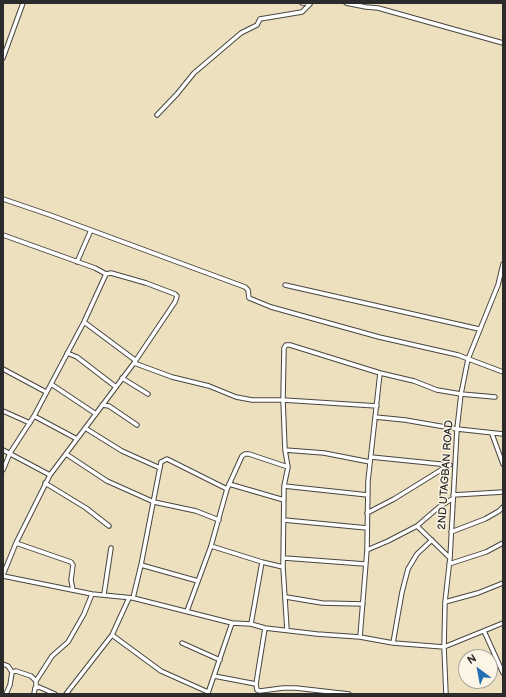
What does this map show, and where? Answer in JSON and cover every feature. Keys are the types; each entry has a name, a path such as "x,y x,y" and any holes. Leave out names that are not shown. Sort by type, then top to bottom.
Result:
{"street":[{"path":"3,58 24,3"},
{"path":"302,3 310,4"},
{"path":"346,3 366,8 378,8 503,43"},
{"path":"157,115 194,73 241,33 257,25 260,19 302,12 310,4"},
{"path":"3,199 245,287 248,290 249,298 271,307 379,337 458,355 503,372"},
{"path":"77,262 91,230"},
{"path":"3,234 106,274 111,273 146,283 176,294 177,296 175,302 135,362 45,483 16,543 3,575 92,594 104,594 131,598 232,623 251,624 265,628 316,634 360,637 393,643 444,647 503,623"},
{"name":"2ND UTAGBAN ROAD","path":"446,694 444,602 450,558 452,499 461,394 468,359 479,329 498,286 503,264"},
{"path":"3,470 10,453 34,416 84,322 106,274"},
{"path":"286,285 479,329"},
{"path":"84,322 146,369 209,386 236,397 252,400 283,400 377,406"},
{"path":"287,630 283,567 284,486 288,467 285,450 283,400 283,352 286,345 380,373 414,381 437,390 495,397"},
{"path":"67,353 77,357 116,387"},
{"path":"3,369 46,392"},
{"path":"360,637 370,462 380,373"},
{"path":"122,378 148,394"},
{"path":"51,384 96,414"},
{"path":"102,405 109,406 137,425"},
{"path":"3,411 30,423"},
{"path":"34,416 77,439"},
{"path":"376,417 406,420 492,434 503,434"},
{"path":"85,428 122,451 160,468"},
{"path":"492,434 503,464"},
{"path":"3,450 50,475"},
{"path":"285,450 324,453 370,462"},
{"path":"66,454 107,481 154,502 196,511 219,520"},
{"path":"188,611 211,546 227,489 242,456 249,454 288,467"},
{"path":"371,457 455,466"},
{"path":"66,694 112,635 131,598 141,565 161,462 167,459 227,489"},
{"path":"367,512 394,499 449,465"},
{"path":"45,483 86,508 109,526"},
{"path":"229,484 284,500"},
{"path":"284,486 368,495"},
{"path":"453,494 503,492"},
{"path":"366,550 388,541 417,526 439,507 452,499"},
{"path":"451,532 485,519 503,507"},
{"path":"284,520 367,528"},
{"path":"417,526 450,558"},
{"path":"393,643 402,592 408,569 417,554 432,540"},
{"path":"16,543 71,562 73,565 71,580 73,590"},
{"path":"449,564 480,555 503,543"},
{"path":"211,546 283,567"},
{"path":"104,594 111,548"},
{"path":"284,558 365,564"},
{"path":"251,624 262,562"},
{"path":"141,565 198,581"},
{"path":"444,602 478,593 503,583"},
{"path":"34,694 36,681 44,666 52,656 68,642 84,614 92,594"},
{"path":"286,597 322,603 363,604"},
{"path":"112,635 161,671 208,693 232,623"},
{"path":"265,628 256,684 257,690 261,692 283,688 296,688 349,694"},
{"path":"484,631 503,672"},
{"path":"182,643 220,660"},
{"path":"3,664 8,666 12,672 10,685 6,694"},
{"path":"12,672 16,671 31,676 36,681"},
{"path":"214,676 256,684"},
{"path":"36,687 55,694"}]}
